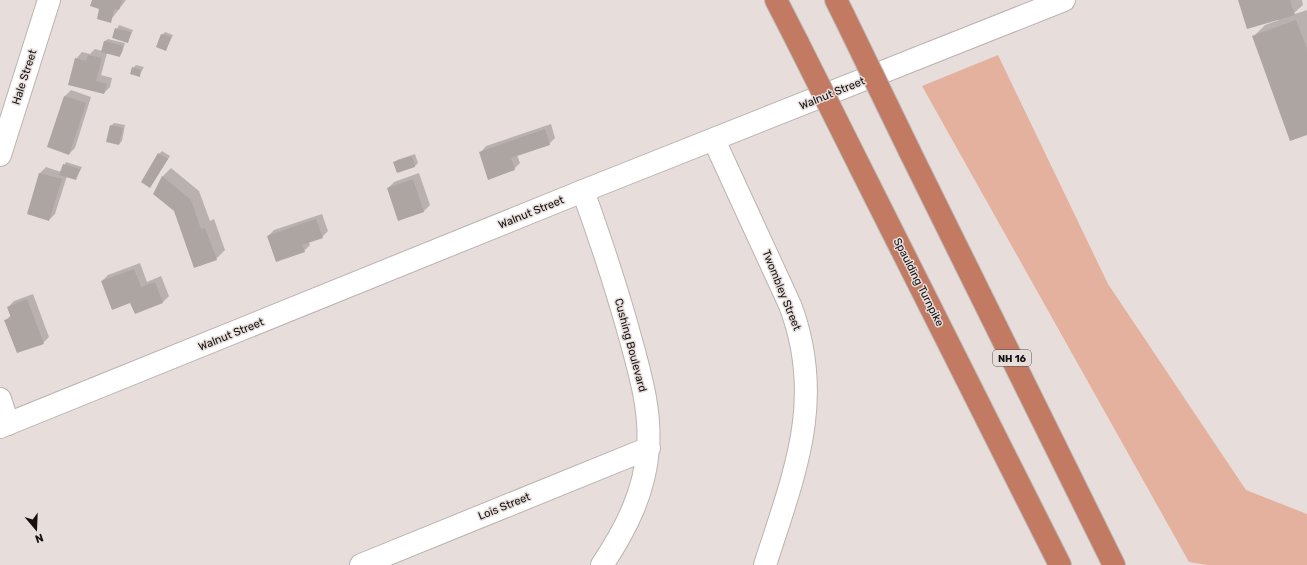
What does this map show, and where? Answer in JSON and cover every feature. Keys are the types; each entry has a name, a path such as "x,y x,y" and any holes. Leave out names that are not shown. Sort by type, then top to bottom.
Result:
{"highway":[{"name":"Spaulding Turnpike","path":"776,0 1060,565"},
{"name":"NH 16","path":"840,8 1114,565"}],"street":[{"name":"Hale Street","path":"0,154 50,0"},
{"name":"Walnut Street","path":"4,426 583,191 1064,0"},
{"name":"Twombley Street","path":"714,140 790,305 799,329 806,374 807,398 800,445 789,492 765,565"},
{"name":"Cushing Boulevard","path":"583,191 608,261 640,372 648,424 648,448 640,494 621,536 602,565"},
{"path":"0,400 4,426"},
{"name":"Lois Street","path":"361,565 648,448"}],"shaded area":[{"path":"998,55 1108,284 1246,490 1307,514 1307,565 1207,565 1189,562 922,86"}],"building":[{"path":"92,0 122,0 119,10 114,9 111,23 97,19 99,9 90,6"},
{"path":"1238,0 1290,0 1295,15 1247,29"},
{"path":"1296,20 1307,49 1307,135 1290,141 1252,36"},
{"path":"115,28 131,32 128,43 112,38"},
{"path":"161,34 171,37 166,51 156,47"},
{"path":"104,41 123,46 120,57 101,52"},
{"path":"88,55 102,58 96,81 107,84 104,94 68,85 75,58 86,61"},
{"path":"132,67 141,70 140,77 130,74"},
{"path":"64,96 86,103 69,155 47,147"},
{"path":"110,125 123,128 119,145 106,142"},
{"path":"545,129 550,145 511,158 515,170 488,180 479,152"},
{"path":"158,153 168,159 150,188 141,182"},
{"path":"412,156 415,167 397,173 393,162"},
{"path":"63,164 80,169 76,180 59,175"},
{"path":"39,173 62,179 49,221 27,214"},
{"path":"162,176 191,200 201,229 205,228 217,260 194,268 174,211 153,194"},
{"path":"413,179 424,212 398,221 387,188"},
{"path":"316,219 323,238 302,245 305,252 276,262 267,236"},
{"path":"134,269 141,287 155,282 163,303 135,314 130,303 112,310 101,281"},
{"path":"27,299 44,344 17,353 4,320 11,318 7,307"}]}
